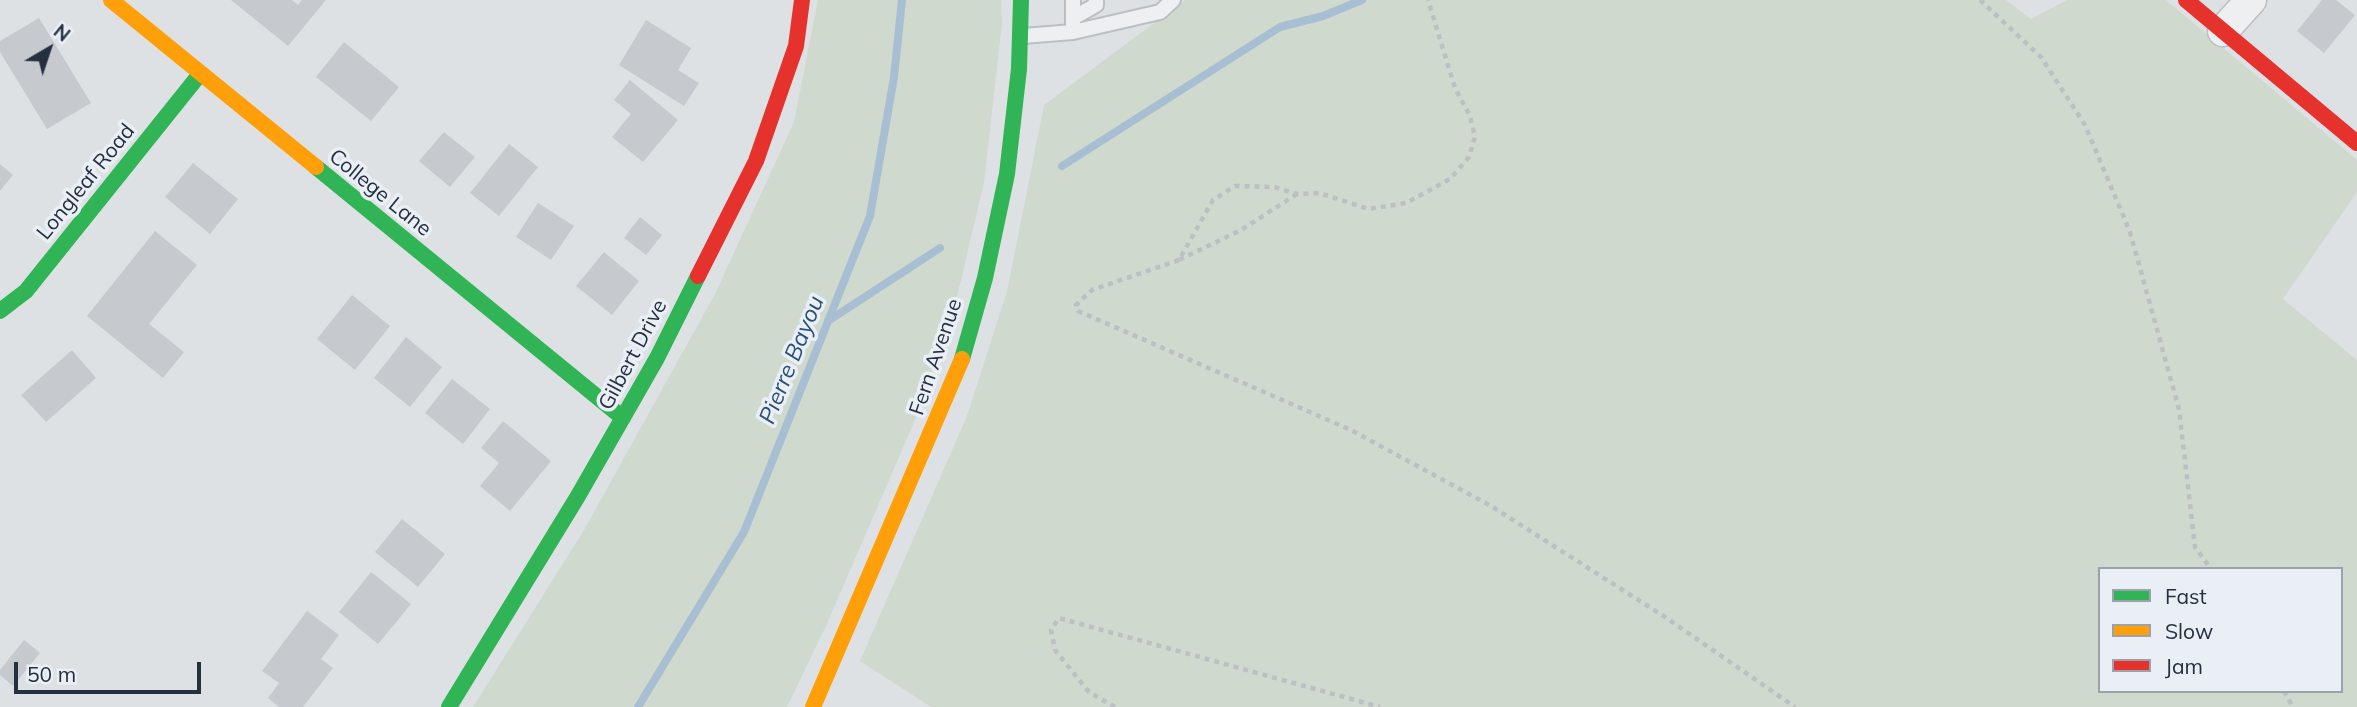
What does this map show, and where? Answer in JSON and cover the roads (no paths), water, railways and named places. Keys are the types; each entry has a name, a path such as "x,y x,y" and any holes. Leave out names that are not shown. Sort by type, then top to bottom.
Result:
{"street":[{"name":"College Lane","path":"111,0 623,418"},
{"name":"Gilbert Drive","path":"449,707 657,358 756,161 796,46 802,0"},
{"name":"Fern Avenue","path":"813,707 957,376 985,278 1007,174 1021,0"},
{"path":"2186,0 2357,144"},
{"path":"2222,31 2251,0"},
{"name":"Longleaf Road","path":"0,311 26,291 200,74"}],"lane":[{"path":"1073,0 1073,25"},
{"path":"1073,25 1096,5 1096,0"},
{"path":"1020,36 1160,12 1173,0"}],"waterway":[{"name":"Pierre Bayou","path":"638,707 744,532 870,216 894,77 902,0"},
{"path":"1062,166 1280,27 1323,16 1362,0"},
{"path":"828,321 940,248"}]}
